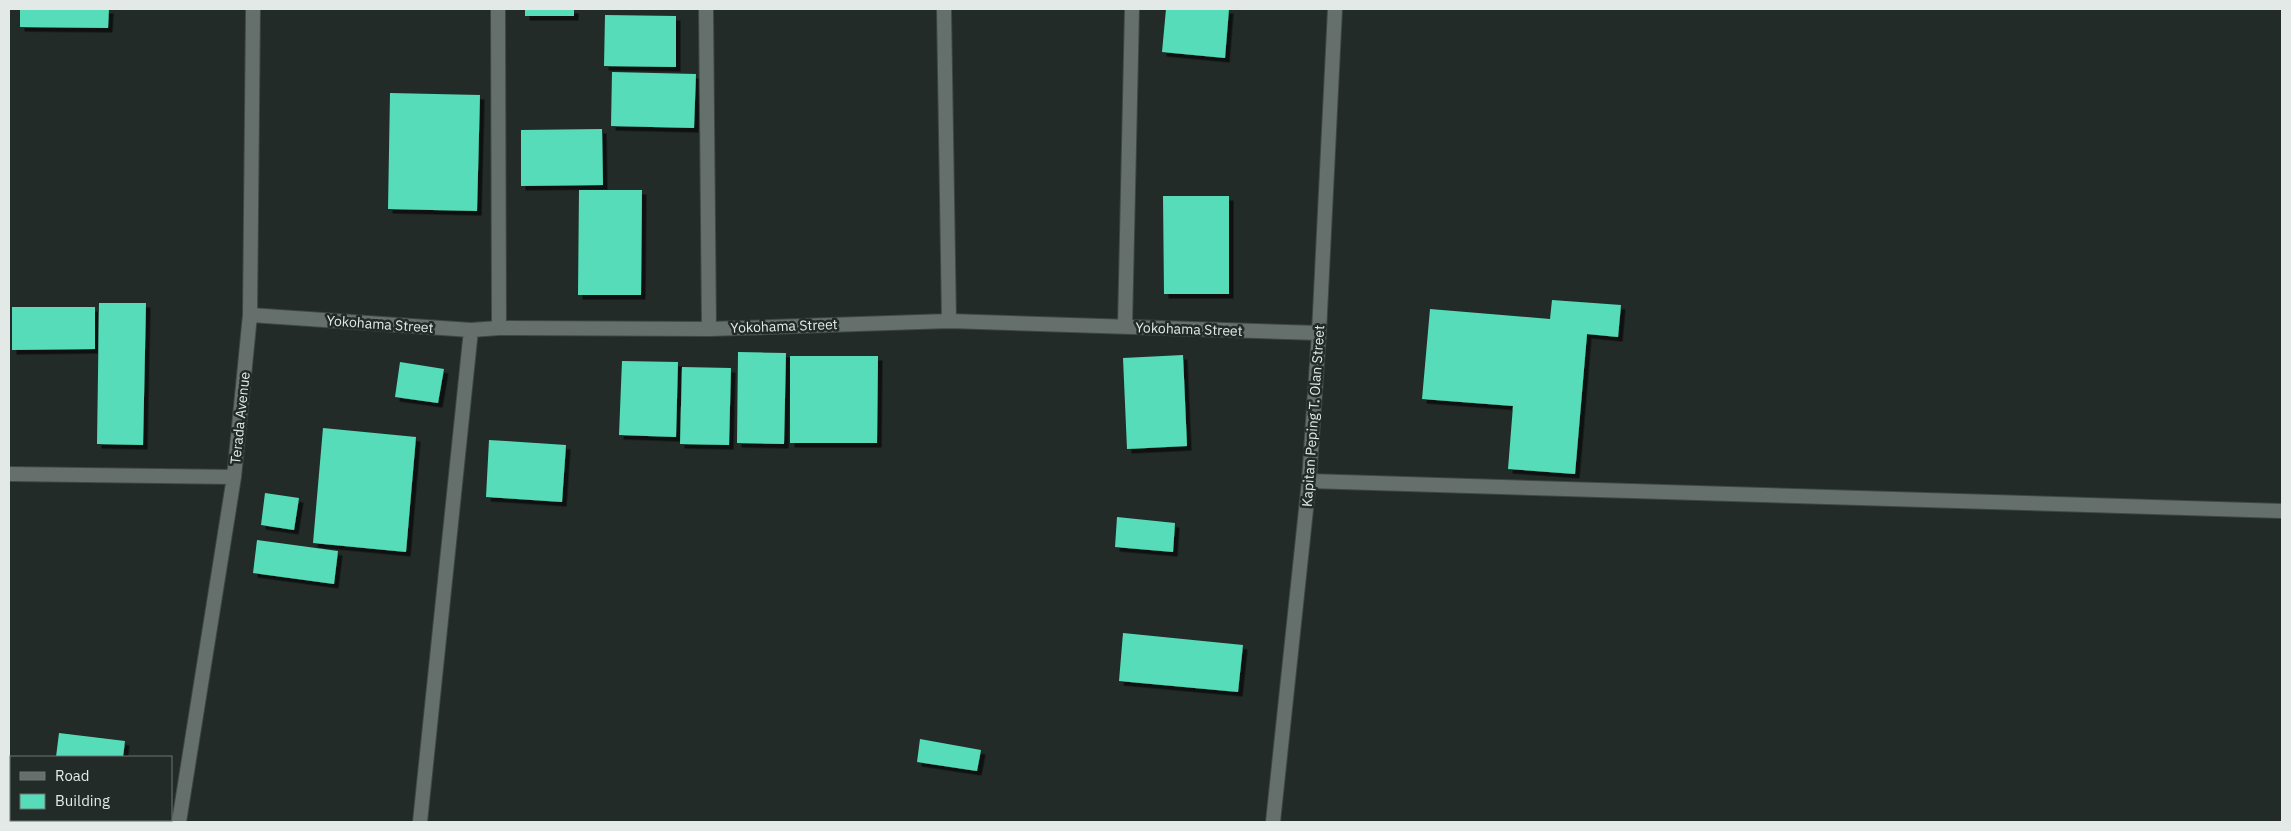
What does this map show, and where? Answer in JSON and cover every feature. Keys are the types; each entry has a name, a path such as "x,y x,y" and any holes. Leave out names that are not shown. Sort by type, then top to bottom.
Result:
{"street":[{"name":"Terada Avenue","path":"179,822 234,477 250,315 253,9"},
{"path":"498,9 499,328"},
{"path":"706,9 709,328"},
{"path":"944,9 949,321"},
{"path":"1125,326 1132,9"},
{"name":"Kapitan Peping T. Olan Street","path":"1273,822 1309,481 1319,333 1335,9"},
{"name":"Yokohama Street","path":"250,315 471,330 499,328 709,328 949,321 1319,333"},
{"path":"420,822 471,330"},
{"path":"9,474 234,477"},
{"path":"1309,481 2282,511"}],"building":[{"path":"20,9 109,9 108,28 20,27"},
{"path":"525,9 574,9 574,16 525,16"},
{"path":"1166,9 1229,9 1225,58 1162,52"},
{"path":"605,15 676,16 676,67 604,66"},
{"path":"612,72 696,74 694,128 611,126"},
{"path":"390,93 480,95 477,211 388,209"},
{"path":"602,129 603,185 521,186 521,130"},
{"path":"579,190 642,190 641,295 578,295"},
{"path":"1163,196 1229,196 1229,294 1164,294"},
{"path":"1552,300 1621,305 1618,337 1587,334 1575,474 1508,469 1513,406 1422,399 1430,309 1550,319"},
{"path":"99,303 146,303 143,445 97,444"},
{"path":"12,307 95,307 95,349 12,350"},
{"path":"738,352 786,353 784,444 737,443"},
{"path":"1183,355 1187,446 1127,449 1123,358"},
{"path":"790,356 878,356 877,443 790,443"},
{"path":"622,361 678,362 676,437 619,435"},
{"path":"400,362 444,369 438,403 395,397"},
{"path":"682,367 731,368 729,445 680,444"},
{"path":"323,428 416,437 406,552 313,543"},
{"path":"489,440 566,445 562,502 486,497"},
{"path":"265,493 299,498 294,530 261,525"},
{"path":"1117,517 1175,523 1173,552 1115,547"},
{"path":"257,540 338,551 334,584 253,573"},
{"path":"1123,633 1243,645 1238,692 1119,681"},
{"path":"59,733 125,741 123,756 56,756"},
{"path":"920,739 981,750 977,771 917,762"}]}
